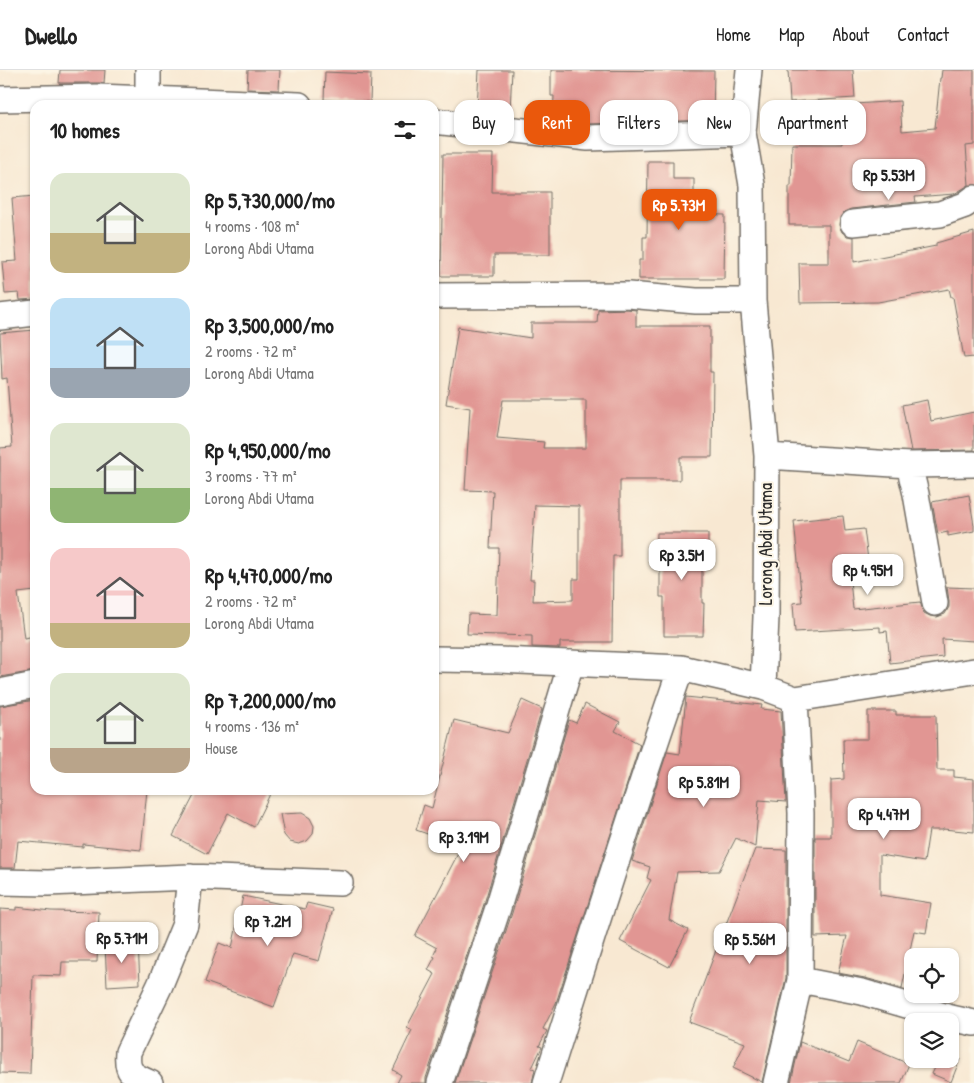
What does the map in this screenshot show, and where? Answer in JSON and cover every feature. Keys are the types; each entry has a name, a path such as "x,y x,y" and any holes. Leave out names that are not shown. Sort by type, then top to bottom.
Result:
{"street":[{"path":"148,70 148,99"},
{"name":"Lorong Abdi Utama","path":"746,100 749,70"},
{"path":"0,99 98,98 173,100"},
{"path":"439,122 588,138 688,135"},
{"name":"Lorong Abdi Utama","path":"745,145 752,185 753,301 767,456 766,617 763,687"},
{"path":"853,223 940,214 965,205 974,198"},
{"path":"439,296 628,295 696,301 753,301"},
{"path":"0,317 30,314"},
{"path":"767,456 909,465 974,464"},
{"path":"909,465 916,494 935,603"},
{"path":"439,659 681,668 763,687 795,699 974,671"},
{"path":"440,1083 498,908 571,663"},
{"path":"546,1083 646,770 681,668"},
{"path":"0,692 30,686"},
{"path":"776,1083 800,980 801,813 795,699"},
{"path":"0,882 48,883 190,877 340,883"},
{"path":"150,1083 132,1075 127,1061 128,1052 160,985 185,924 190,877"},
{"path":"800,980 862,992 974,1023"}],"building":[{"path":"60,70 105,70 104,83 59,83"},
{"path":"248,70 280,70 279,90 247,89"},
{"path":"479,70 512,70 511,100 478,100"},
{"path":"551,70 714,71 713,100 688,100 688,121 678,121 678,100 600,100 600,124 590,124 590,100 554,100 554,96 551,96"},
{"path":"788,70 853,70 855,98 790,100"},
{"path":"942,70 974,70 974,145 966,146 969,185 954,194 915,197 916,202 851,209 844,212 840,217 839,225 842,232 847,236 854,237 854,262 936,246 936,243 974,232 974,357 964,358 953,297 951,297 949,289 878,302 800,303 799,263 829,263 829,225 789,225 792,145 866,145 866,103 900,101 902,131 935,128"},
{"path":"325,72 371,74 370,100 324,100"},
{"path":"443,154 493,154 492,192 550,192 550,255 494,255 494,276 441,276"},
{"path":"648,161 673,161 673,179 694,179 694,214 725,215 724,279 639,279 639,260 643,260 643,237 647,237"},
{"path":"30,196 30,299 20,300 19,293 5,294 2,262 17,261 12,198"},
{"path":"598,310 636,310 636,326 710,326 710,372 713,372 712,457 680,457 680,480 620,480 620,556 613,556 612,642 560,642 560,648 532,647 532,636 467,634 468,614 497,615 499,548 490,548 493,491 465,490 470,408 446,404 458,327 531,338 531,323 597,323","holes":["503,400 586,400 586,448 543,448 544,442 497,438","535,505 579,506 579,579 573,579 573,600 533,601 534,580 530,580"]},
{"path":"30,330 30,592 18,593 24,638 30,637 30,672 0,677 0,448 12,447 7,378 2,379 0,333"},
{"path":"927,400 931,421 974,412 974,450 911,451 902,405"},
{"path":"969,495 974,531 948,536 948,532 938,534 932,502"},
{"path":"843,516 845,531 864,529 868,560 848,562 853,609 920,602 924,613 937,617 945,614 949,607 947,587 974,588 974,641 942,639 943,657 890,663 887,631 880,632 880,627 795,632 793,603 802,602 794,521"},
{"path":"657,533 708,533 708,564 702,564 703,636 664,636 664,597 660,597 660,563 656,563"},
{"path":"686,697 762,705 761,709 781,711 786,802 759,800 755,847 736,838 719,871 677,872 669,920 688,930 669,967 620,941 651,880 647,878 650,867 632,861 667,752 680,754"},
{"path":"522,700 542,709 484,904 426,1078 426,1083 397,1083 401,1075 393,1070 412,1030 407,1027 435,974 428,970 435,957 433,956 437,948 415,936 462,846 416,830 424,805 432,808 435,795 439,795 439,780 454,720 508,733"},
{"path":"30,701 30,795 146,795 141,850 83,844 83,847 18,841 15,868 0,868 0,706"},
{"path":"585,704 620,722 615,731 640,744 556,1003 543,1029 547,1031 539,1046 542,1047 532,1068 535,1069 532,1083 455,1083 512,913 569,720 576,723"},
{"path":"868,711 896,711 896,715 936,715 937,770 954,770 954,777 974,779 974,832 943,829 929,830 924,862 880,855 880,895 931,903 926,933 914,931 910,948 904,948 904,978 902,988 838,973 847,936 815,937 815,837 831,837 831,780 844,779 843,739 868,739"},
{"path":"194,795 270,795 254,827 228,813 207,854 173,836"},
{"path":"302,813 310,818 314,826 313,834 307,841 299,844 290,842 284,835 280,814"},
{"path":"755,849 786,850 786,978 762,1082 733,1068 745,1043 689,1022 718,945 723,948 723,932"},
{"path":"243,896 305,909 307,903 333,909 319,961 293,954 274,1007 205,982 219,943 232,948"},
{"path":"16,907 51,911 99,912 97,962 62,962 61,976 33,975 30,1074 0,1073 0,909 16,910"},
{"path":"138,943 140,984 107,986 105,945"},
{"path":"800,1042 849,1062 857,1042 904,1062 904,1068 907,1068 901,1083 791,1083"},
{"path":"935,1068 956,1068 951,1082 932,1074"}]}
